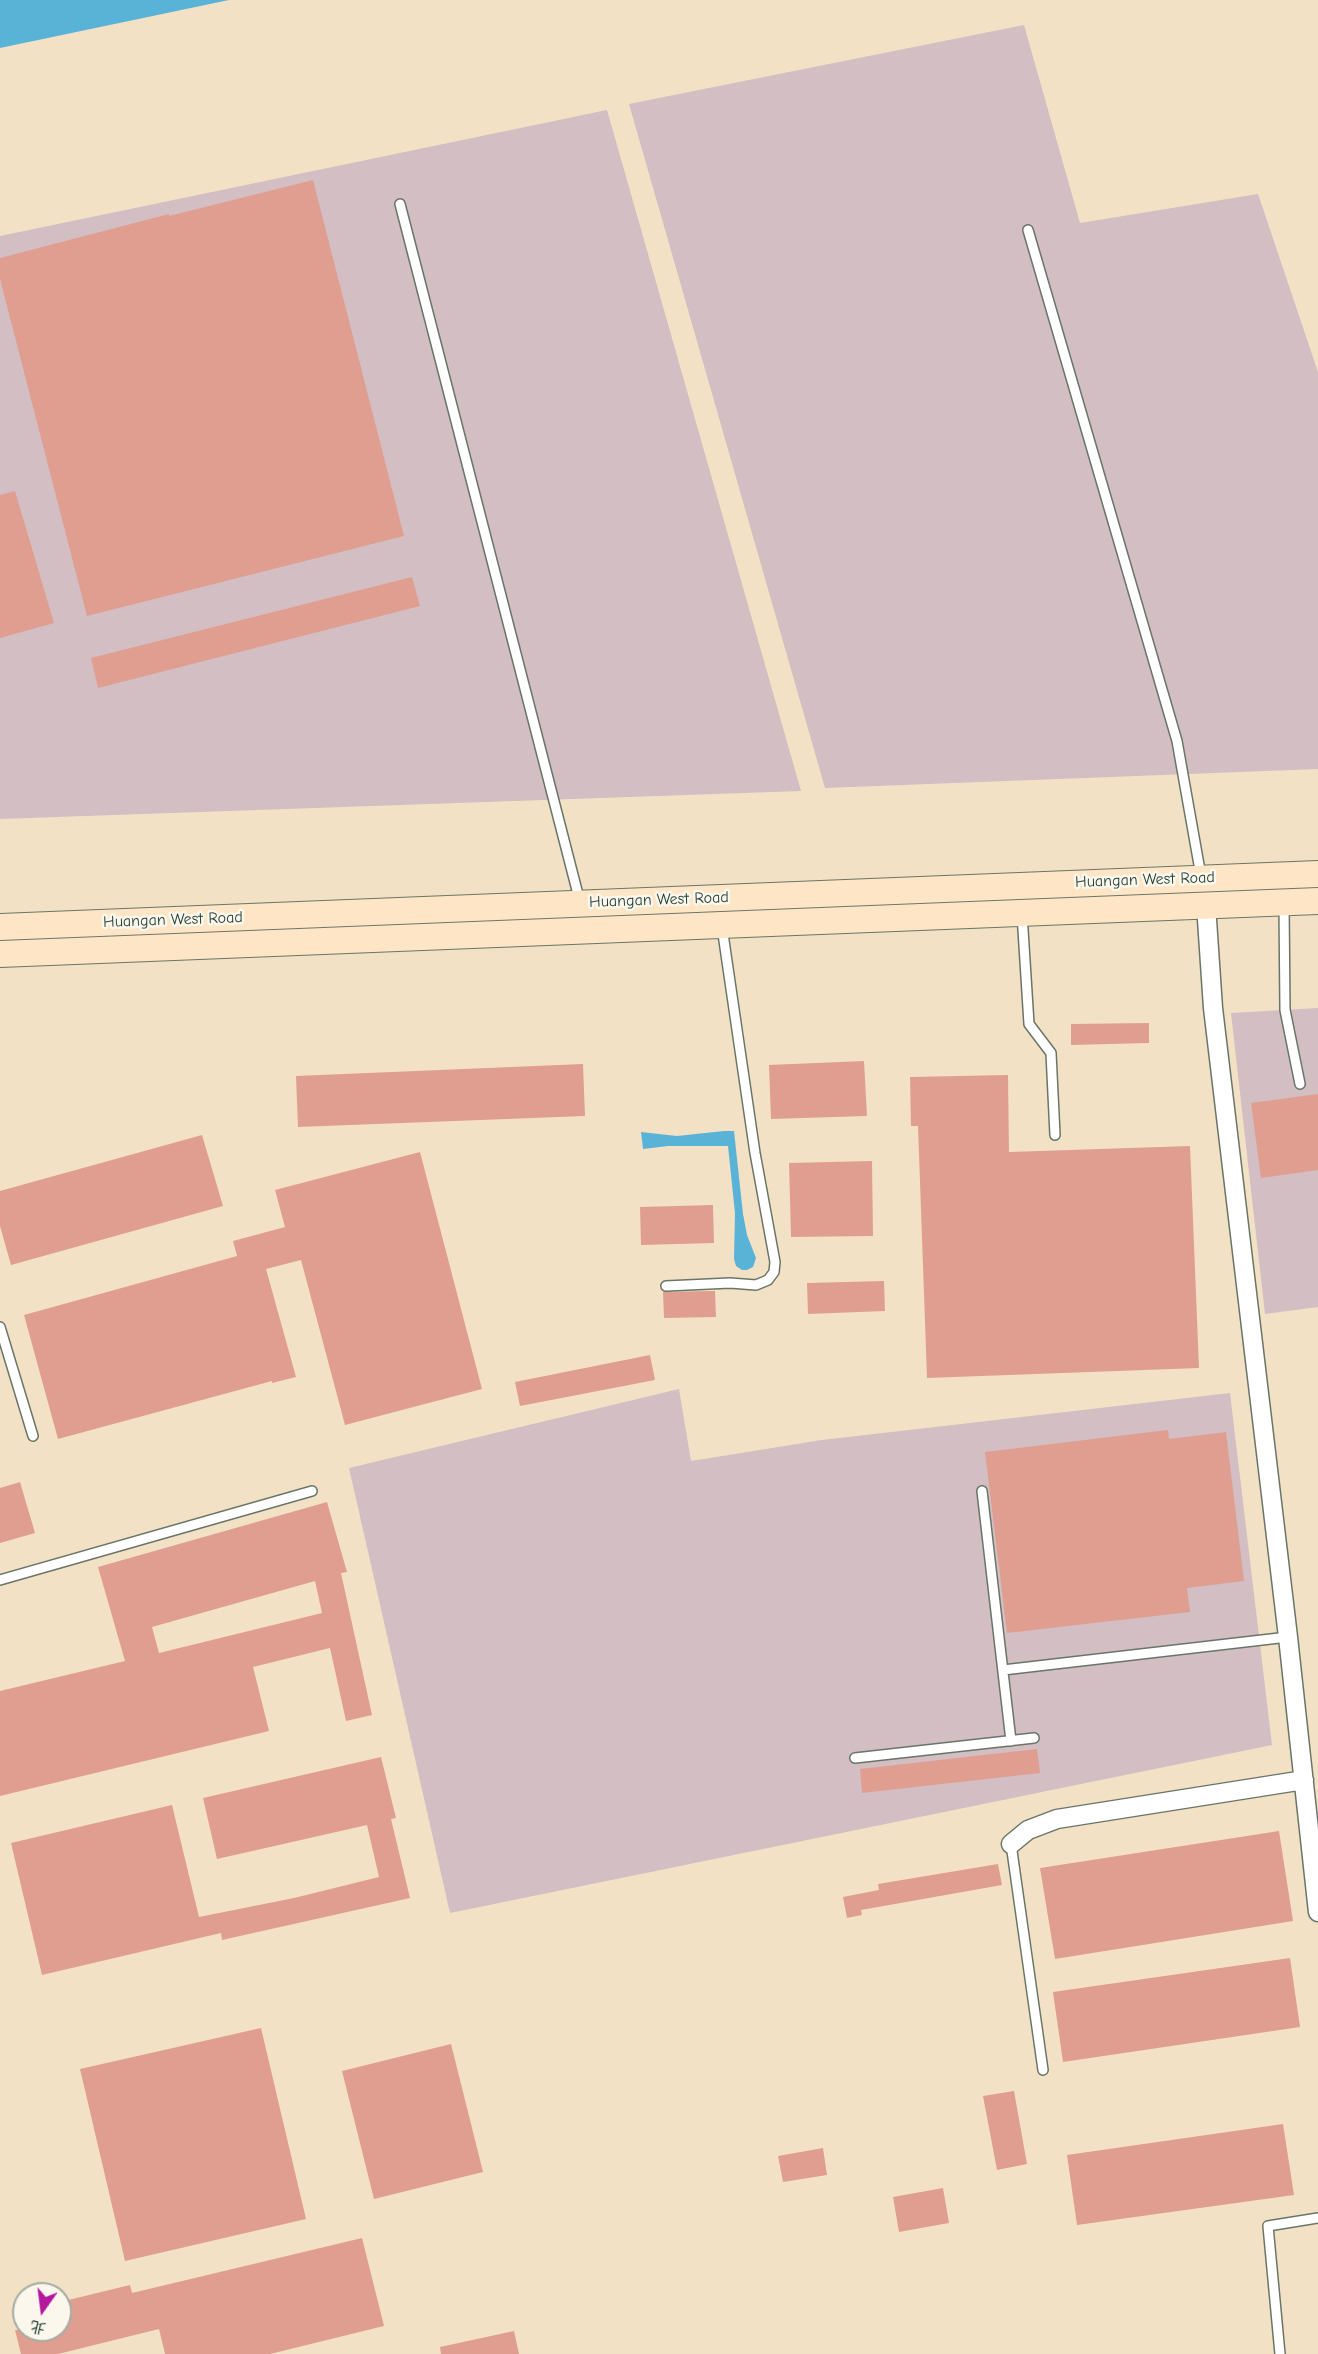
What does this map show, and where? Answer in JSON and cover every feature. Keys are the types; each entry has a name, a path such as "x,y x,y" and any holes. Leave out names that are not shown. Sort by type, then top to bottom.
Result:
{"street":[{"name":"Huangan West Road","path":"0,927 1318,874"},
{"name":"Huangan West Road","path":"0,954 1318,901"},
{"path":"1206,905 1213,1008 1288,1637 1318,1912"},
{"path":"1011,1844 1028,1830 1057,1819 1304,1780"}],"lane":[{"path":"400,204 580,903"},
{"path":"1028,230 1177,741 1202,878"},
{"path":"1284,902 1285,1010 1300,1084"},
{"path":"1022,913 1029,1024 1051,1053 1055,1135"},
{"path":"666,1286 730,1283 756,1285 768,1280 774,1272 775,1262 754,1154 722,925"},
{"path":"0,1327 33,1436"},
{"path":"0,1580 312,1491"},
{"path":"982,1491 1011,1741"},
{"path":"1003,1670 1288,1637"},
{"path":"855,1758 1034,1738"},
{"path":"1011,1844 1042,2070"},
{"path":"1280,2354 1268,2226 1318,2218"}],"shaded area":[{"path":"1024,25 1080,223 1258,194 1318,372 1318,769 825,788 629,104"},
{"path":"607,110 801,791 0,819 0,236"},
{"path":"1318,1008 1318,1307 1265,1314 1231,1013"},
{"path":"679,1389 691,1461 822,1440 1230,1393 1272,1745 450,1913 349,1468"}],"water":[{"path":"0,0 229,0 0,48"},
{"path":"734,1131 743,1214 747,1235 756,1258 753,1267 747,1270 736,1266 734,1259 735,1213 728,1146 668,1146 643,1149 641,1132 677,1136"}],"building":[{"path":"313,180 404,536 87,616 0,279 0,258 169,214 169,216"},
{"path":"15,491 54,623 0,638 0,495"},
{"path":"412,577 420,606 98,688 91,658"},
{"path":"1149,1023 1149,1043 1071,1045 1071,1024"},
{"path":"864,1061 867,1116 771,1119 769,1065"},
{"path":"583,1064 585,1116 298,1127 296,1076"},
{"path":"1008,1075 1009,1152 1190,1146 1199,1368 927,1378 918,1126 911,1126 910,1077"},
{"path":"1318,1094 1318,1170 1261,1178 1251,1103"},
{"path":"202,1135 223,1206 11,1265 0,1226 0,1191"},
{"path":"420,1152 482,1389 345,1425 301,1260 266,1269 296,1377 272,1383 272,1381 58,1439 24,1315 237,1256 233,1241 285,1227 275,1190"},
{"path":"872,1161 873,1236 791,1237 789,1163"},
{"path":"713,1205 714,1243 641,1245 640,1207"},
{"path":"884,1281 885,1311 808,1314 807,1283"},
{"path":"715,1291 716,1317 664,1318 663,1292"},
{"path":"650,1355 655,1380 520,1406 515,1382"},
{"path":"1168,1430 1169,1439 1226,1432 1244,1581 1187,1588 1190,1612 1007,1633 985,1452"},
{"path":"20,1482 35,1533 0,1543 0,1488"},
{"path":"327,1502 347,1572 341,1573 372,1715 346,1721 330,1648 253,1667 269,1731 0,1796 0,1691 125,1661 98,1567","holes":["315,1581 322,1613 159,1653 152,1627"]},
{"path":"1037,1749 1040,1773 862,1793 860,1769"},
{"path":"381,1757 396,1818 391,1819 410,1898 222,1940 221,1933 42,1975 11,1843 172,1805 199,1917 294,1898 379,1877 367,1825 217,1859 203,1798"},
{"path":"1279,1831 1293,1921 1055,1959 1040,1868"},
{"path":"998,1864 1002,1885 861,1910 862,1915 847,1918 843,1897 879,1890 878,1884"},
{"path":"1290,1958 1300,2027 1063,2062 1053,1992"},
{"path":"261,2028 306,2219 125,2261 80,2069"},
{"path":"451,2044 483,2172 374,2199 342,2071"},
{"path":"1014,2091 1027,2164 997,2170 983,2096"},
{"path":"1283,2124 1294,2195 1077,2225 1067,2155"},
{"path":"823,2148 827,2175 783,2182 778,2156"},
{"path":"943,2188 949,2223 899,2232 893,2197"},
{"path":"362,2238 384,2326 270,2354 165,2354 159,2329 58,2354 21,2354 18,2342 72,2342 72,2299 130,2285 132,2293"},
{"path":"514,2331 519,2354 441,2354 440,2347"}]}
